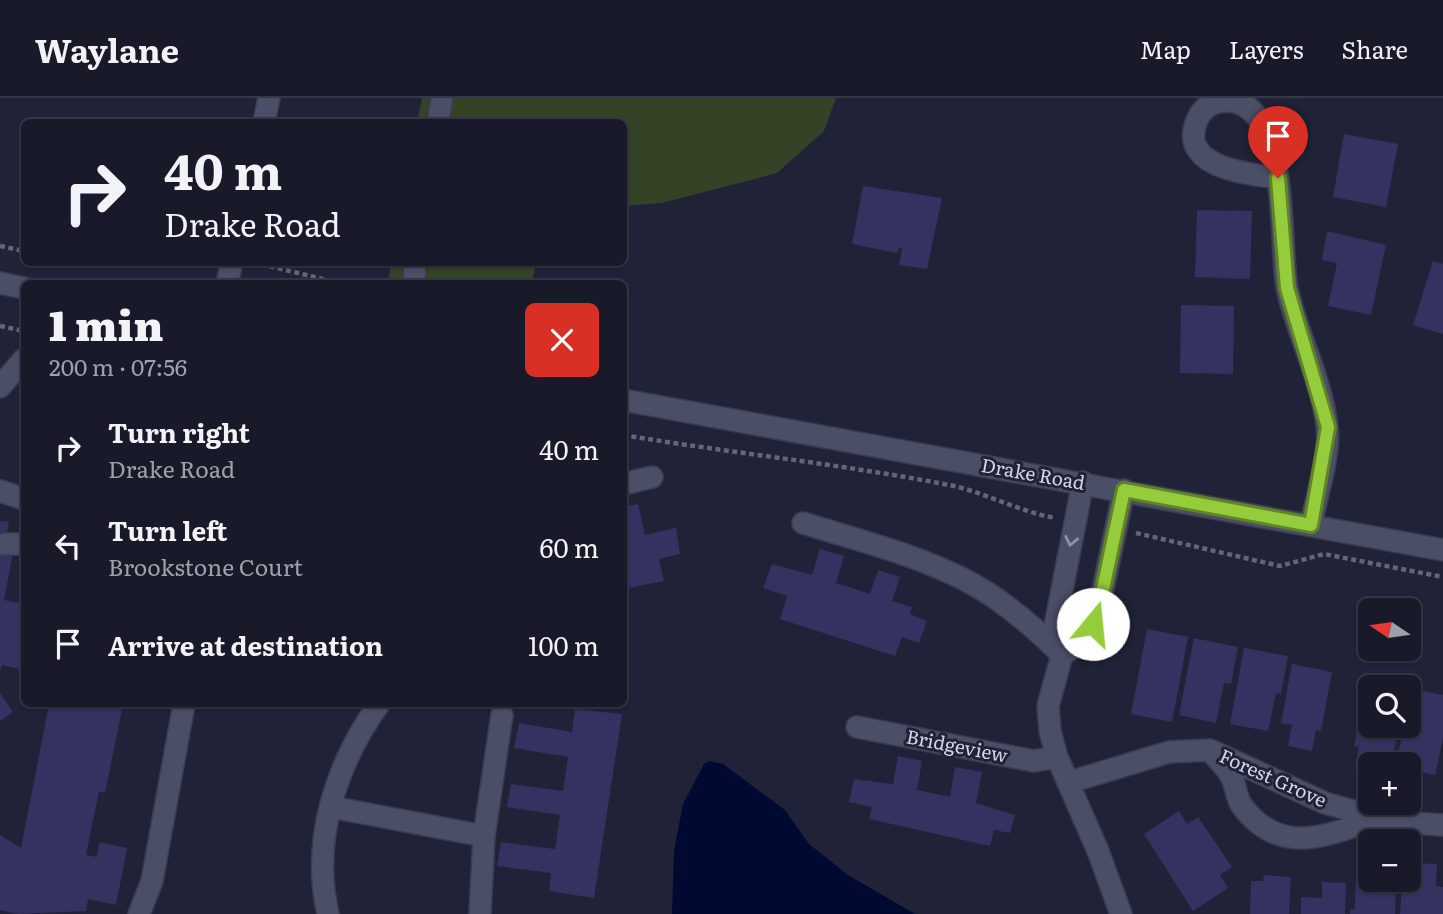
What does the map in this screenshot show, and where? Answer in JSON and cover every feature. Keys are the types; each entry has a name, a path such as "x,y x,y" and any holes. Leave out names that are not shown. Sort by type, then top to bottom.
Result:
{"street":[{"path":"265,119 269,98"},
{"path":"438,119 442,98"},
{"path":"1278,178 1287,288 1328,427 1311,525"},
{"path":"0,283 21,287"},
{"path":"0,387 21,362"},
{"name":"Drake Road","path":"627,401 1083,482 1443,550"},
{"path":"627,483 652,477"},
{"path":"1083,482 1054,631 1062,655 1048,706 1057,757 1070,782 1121,914"},
{"path":"1062,655 1086,639 1099,608 1124,490"},
{"path":"0,491 21,498"},
{"path":"803,523 910,558 966,580 1038,631 1062,655"},
{"path":"139,914 152,881 183,707"},
{"path":"328,914 324,898 323,843 337,777 362,727 377,707"},
{"path":"480,914 484,836 502,715"},
{"name":"Bridgeview","path":"857,727 1034,761 1057,757"},
{"name":"Forest Grove","path":"1070,782 1169,752 1210,750 1325,803 1376,818 1443,825"},
{"name":"Forest Grove","path":"1210,750 1230,774 1241,804 1261,827 1297,840 1329,835 1376,818"},
{"path":"331,807 484,836"}],"path":[{"path":"0,246 21,250"},
{"path":"269,266 327,280"},
{"path":"0,326 21,330"},
{"path":"627,436 740,455 930,481 956,486 1049,517 1075,521"},
{"path":"1116,530 1280,566 1324,554 1443,576"}],"green space":[{"path":"422,98 836,98 824,131 777,173 662,203 627,206 627,119 418,119"},
{"path":"391,266 535,266 533,280 389,280"}],"water":[{"path":"709,761 723,764 785,810 809,844 848,875 915,914 672,914 674,851 683,804 704,764"}],"building":[{"path":"1344,134 1398,144 1386,207 1333,197"},
{"path":"863,186 942,198 927,269 899,265 902,248 899,248 897,253 852,244"},
{"path":"1197,210 1252,211 1250,279 1195,277"},
{"path":"1327,231 1386,245 1371,315 1328,306 1337,263 1322,260"},
{"path":"1433,261 1443,264 1443,334 1413,325"},
{"path":"1181,305 1234,306 1233,374 1180,373"},
{"path":"638,504 645,535 676,528 680,554 659,559 664,581 627,588 627,506"},
{"path":"0,521 9,522 3,551 13,553 4,600 21,603 21,669 2,665 0,670"},
{"path":"820,549 844,556 836,583 870,594 878,570 900,577 892,601 912,607 910,614 927,621 919,643 902,637 895,656 780,619 787,596 763,588 772,564 812,575"},
{"path":"1147,629 1188,637 1172,722 1131,714"},
{"path":"1194,638 1238,647 1231,684 1224,683 1216,723 1179,715"},
{"path":"1244,648 1288,656 1281,694 1276,693 1268,731 1230,724"},
{"path":"1292,664 1332,672 1321,731 1316,730 1312,751 1288,746 1292,725 1281,723"},
{"path":"1421,691 1443,695 1443,738 1435,775 1421,772 1421,752 1399,752 1402,738 1421,738"},
{"path":"0,693 13,712 0,721"},
{"path":"48,707 122,707 105,793 99,791 86,855 97,857 99,842 127,848 116,905 88,899 86,911 18,914 0,910 0,835 21,848"},
{"path":"575,709 622,714 594,898 549,891 551,873 497,866 501,842 555,849 560,815 507,807 511,784 563,791 568,757 514,748 519,723 572,732"},
{"path":"1358,726 1358,738 1396,738 1393,752 1358,752 1359,747 1354,746"},
{"path":"898,756 922,761 917,790 950,797 955,767 982,772 976,803 1015,815 1010,833 994,830 990,846 869,819 872,807 849,802 854,779 893,784"},
{"path":"1179,811 1187,824 1198,817 1232,867 1220,875 1228,888 1193,911 1144,834"},
{"path":"1421,863 1437,864 1436,886 1443,887 1443,914 1400,914 1401,892 1421,892"},
{"path":"1356,871 1358,892 1396,892 1395,914 1350,914 1350,909 1355,909"},
{"path":"1264,875 1291,877 1289,914 1250,914 1251,881 1263,881"},
{"path":"1322,882 1346,883 1345,914 1301,914 1301,897 1322,898"}],"route":[{"path":"1093,624 1099,608 1124,490 1311,525 1328,427 1287,288 1278,178"}]}
